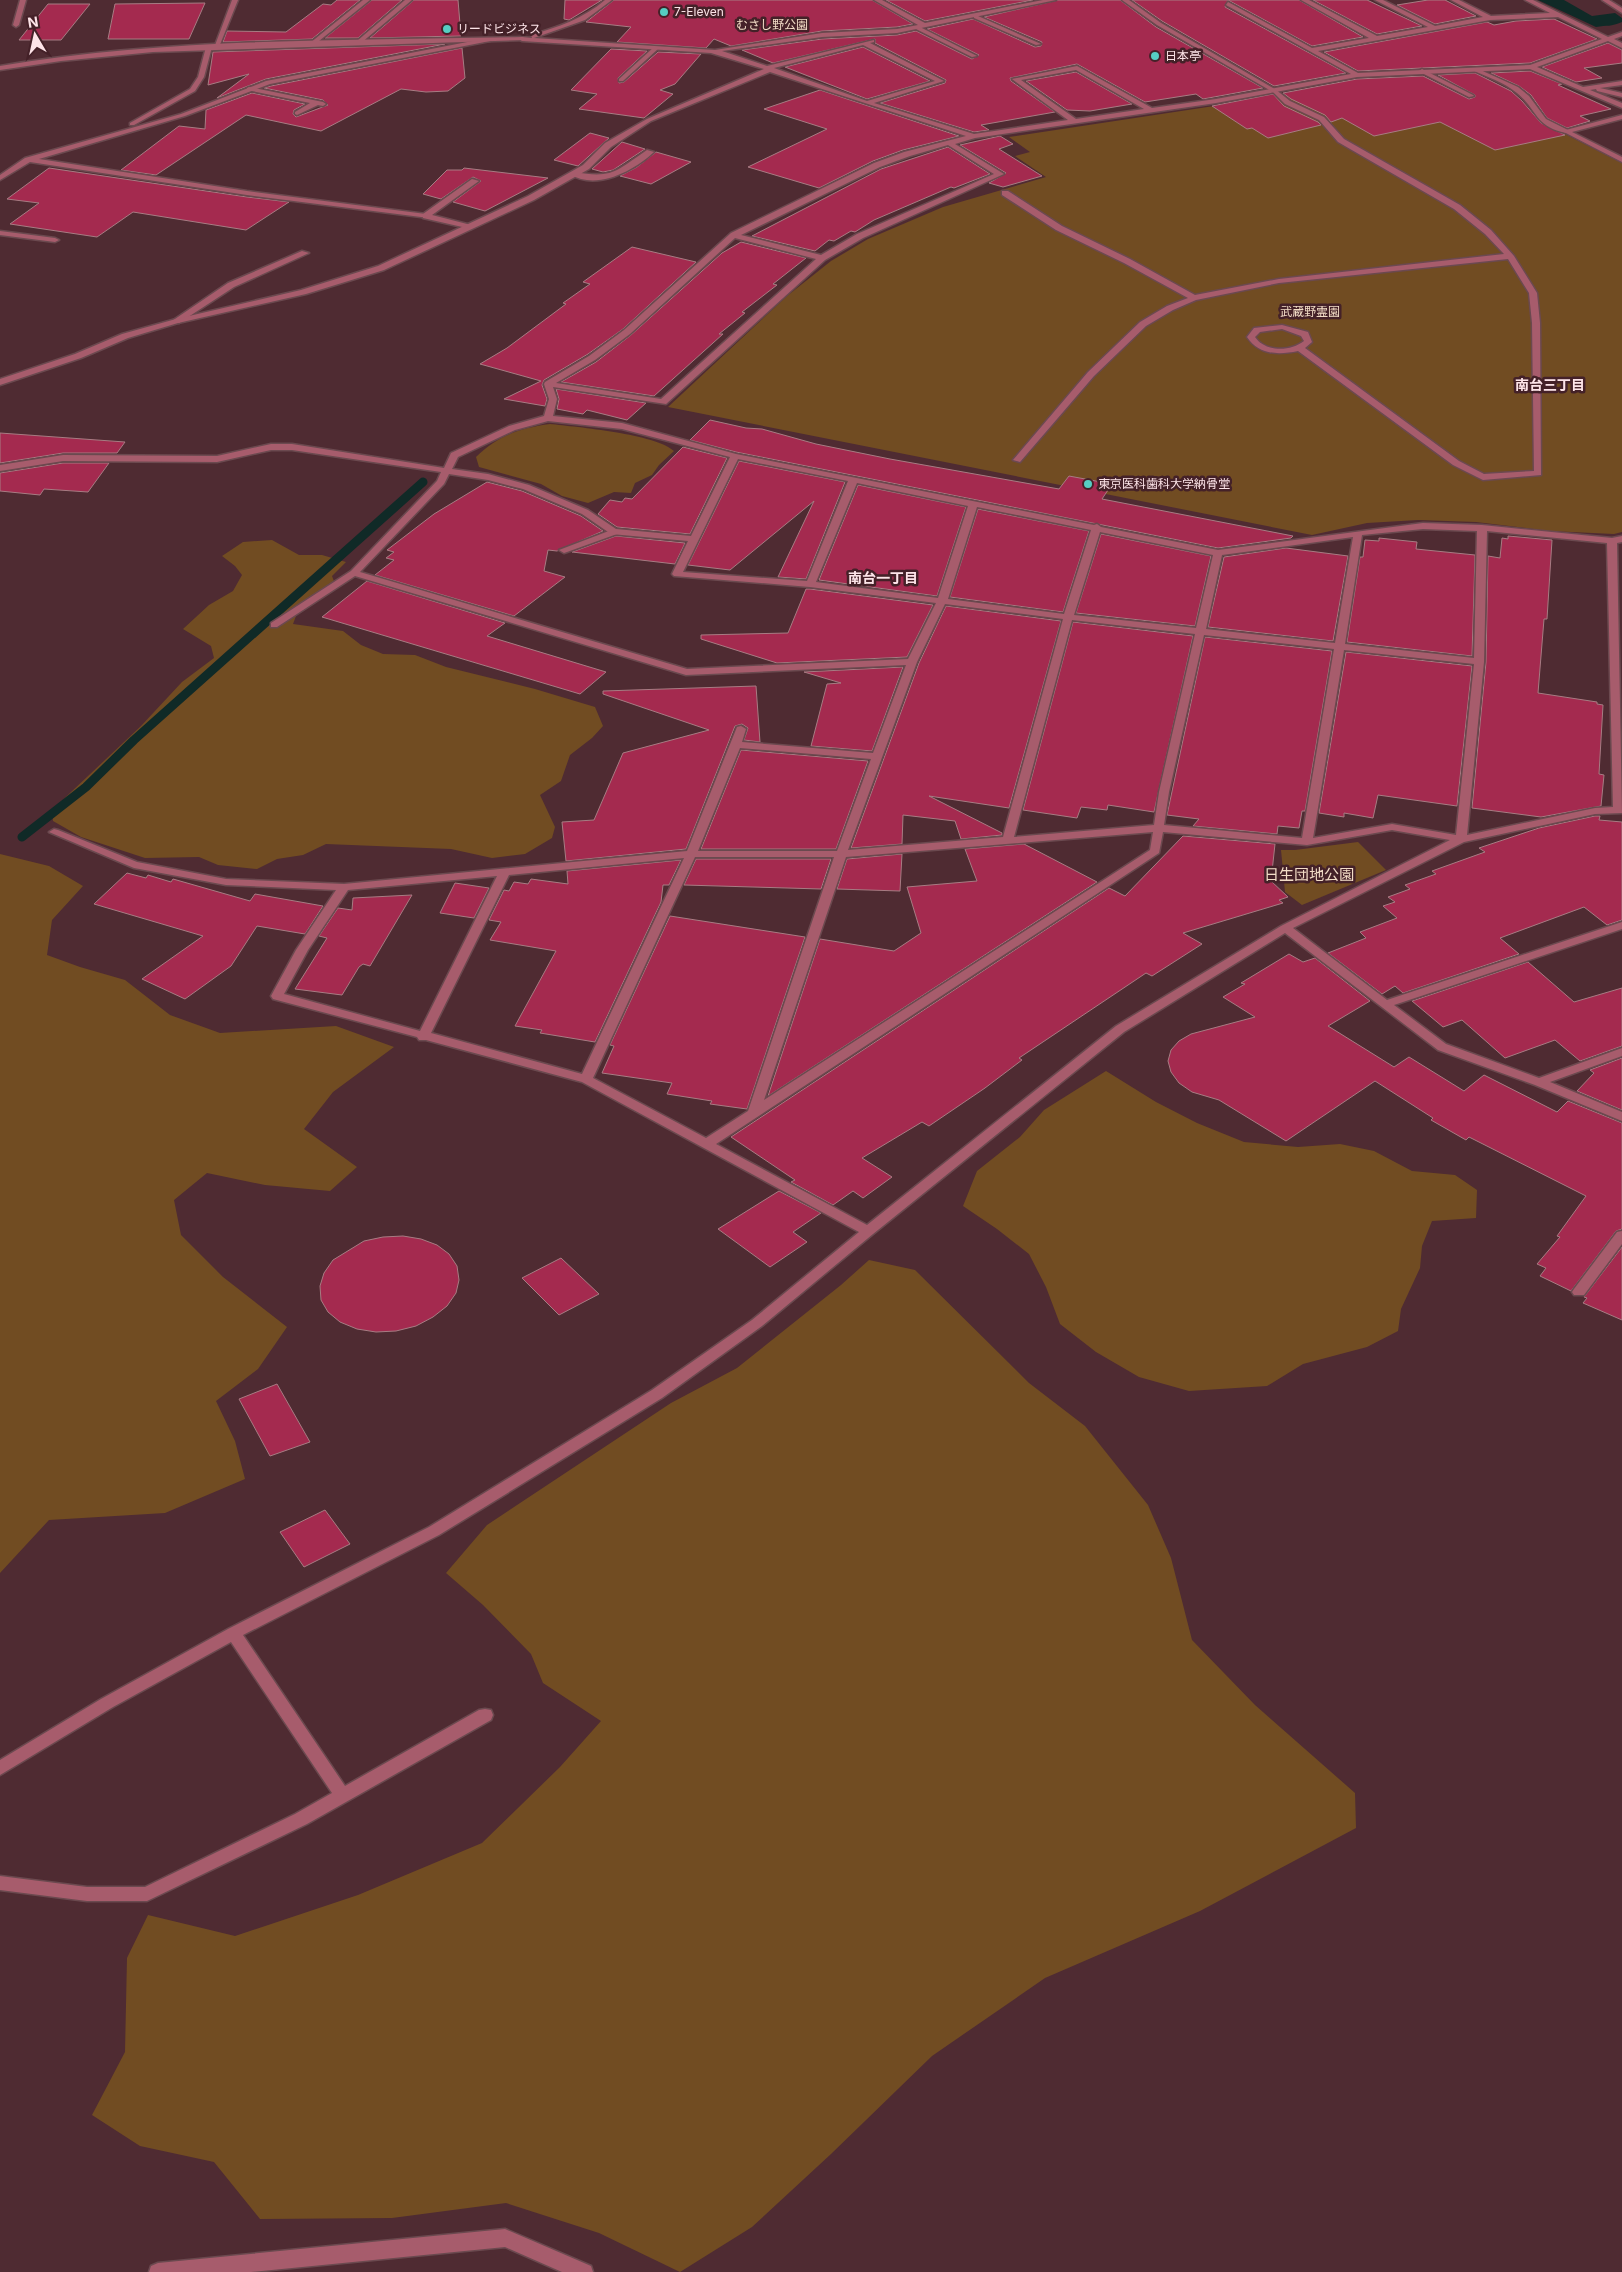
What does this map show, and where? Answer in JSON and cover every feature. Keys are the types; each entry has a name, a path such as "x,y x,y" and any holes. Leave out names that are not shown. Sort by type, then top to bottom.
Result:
{"street":[{"path":"16,25 23,0"},
{"path":"120,132 193,90 201,77 212,47 235,0"},
{"path":"312,44 367,0"},
{"path":"359,42 409,0"},
{"path":"522,38 580,21 598,10 609,0"},
{"path":"877,0 974,56"},
{"path":"0,68 61,58 212,47 522,38 711,51 822,35 898,31 976,17 1017,6 1052,0"},
{"path":"1124,0 1159,24 1275,91 1288,104 1314,113 1333,127 1341,140 1457,207 1488,232 1510,256 1533,293 1536,323 1538,473 1483,477 1456,463 1299,348 1282,351 1264,348 1253,341 1251,337 1253,333 1264,328 1291,328 1305,334 1308,338 1304,346 1299,348"},
{"path":"1242,0 1228,4 1357,75"},
{"path":"1304,0 1375,38"},
{"path":"1378,0 1433,28"},
{"path":"1454,0 1490,18"},
{"path":"1528,0 1622,46"},
{"path":"1604,0 1622,11"},
{"path":"1312,50 1490,18 1559,15"},
{"path":"976,17 1038,44"},
{"path":"0,382 78,356 125,336 176,321 303,292 381,268 531,198 586,168 608,145 635,127 769,68 864,43 898,31"},
{"path":"548,384 592,358 627,332 734,235 877,165 949,142 975,136 1275,91 1357,75 1531,67 1622,34"},
{"path":"2,175 28,160 183,115 268,82 488,40"},
{"path":"864,43 941,81 867,103"},
{"path":"621,80 656,48"},
{"path":"711,51 769,68 867,103 975,136"},
{"path":"1531,67 1622,106"},
{"path":"1074,121 1015,79 1077,68 1150,110"},
{"path":"1474,69 1519,91 1546,124 1556,130 1566,131 1622,117"},
{"path":"1422,71 1471,96"},
{"path":"1582,89 1622,84"},
{"path":"1592,88 1622,95"},
{"path":"249,89 319,104 297,113"},
{"path":"1566,131 1622,160"},
{"path":"548,384 662,402 822,258 860,236 1000,174 949,142"},
{"path":"574,174 596,178 613,176 650,152"},
{"path":"28,160 247,193 426,216 468,227"},
{"path":"426,216 475,180"},
{"path":"1005,192 1059,228 1127,261 1194,298"},
{"path":"0,233 55,240"},
{"path":"734,235 822,258"},
{"path":"176,321 231,285 305,254"},
{"path":"1017,460 1091,374 1143,324 1170,308 1194,298 1279,281 1510,256"},
{"path":"548,384 553,399 548,418"},
{"path":"0,1768 107,1703 233,1633 434,1531 657,1394 757,1323 868,1231 1120,1029 1285,928 1461,839 1595,811 1620,809 1617,540 1482,528 1423,526 1358,533 1218,553 1097,527 735,456 622,426 548,418 512,428 454,455 441,482 354,573 274,625"},
{"path":"0,468 71,458 217,459 271,447 292,448 488,477 526,487 585,512 614,532"},
{"path":"735,456 677,574 810,584 1068,618 1479,662"},
{"path":"810,584 854,479"},
{"path":"754,1112 841,854 912,662 942,601 973,504"},
{"path":"1008,839 1068,618 1097,527"},
{"path":"1461,839 1479,662 1482,528"},
{"path":"564,550 614,532 693,539"},
{"path":"1307,842 1358,533"},
{"path":"706,1144 1155,851 1158,828 1218,553"},
{"path":"354,573 686,672 912,662"},
{"path":"586,1079 691,854 741,729"},
{"path":"736,745 877,756"},
{"path":"54,832 134,865 226,882 344,887 691,854 841,854 1158,828 1307,842 1392,827 1461,839"},
{"path":"423,1037 504,873"},
{"path":"344,887 302,950 277,996 423,1037 586,1079 868,1231"},
{"path":"1386,1004 1622,925"},
{"path":"1285,928 1442,1047 1539,1082 1622,1117"},
{"path":"1539,1082 1622,1052"},
{"path":"1579,1292 1622,1235"},
{"path":"233,1633 344,1796"},
{"path":"0,1883 87,1894 147,1894 302,1819 484,1715"},
{"path":"158,2272 505,2238 584,2272"}],"green space":[{"name":"武蔵野霊園","path":"1386,80 1565,134 1622,163 1622,532 1614,534 1550,531 1476,522 1418,520 1367,523 1312,535 668,407 787,296 831,261 868,239 943,207 1046,177 1015,156 1030,152 1009,137"},
{"path":"550,424 596,429 634,436 665,445 674,451 659,465 652,475 635,483 631,493 614,492 588,503 562,496 541,484 479,467 476,457 501,438 529,428"},
{"path":"272,540 299,555 322,555 346,562 332,576 335,584 296,616 293,624 343,631 361,645 383,654 415,655 446,667 535,689 595,707 603,726 592,738 570,755 561,781 540,795 555,827 552,838 525,854 492,858 451,849 326,844 303,855 277,859 257,869 218,865 199,857 145,858 81,837 53,821 52,810 141,726 182,682 214,658 211,646 183,629 209,605 233,591 242,575 235,566 222,556 243,542"},
{"name":"日生団地公園","path":"1358,842 1386,870 1302,905 1285,892 1281,850"},
{"path":"0,854 49,866 83,886 52,920 47,955 125,980 170,1015 220,1033 336,1026 394,1047 333,1092 304,1129 357,1167 330,1191 265,1185 207,1173 174,1200 181,1235 223,1277 287,1327 258,1369 216,1401 235,1441 245,1479 165,1513 49,1520 0,1573"},
{"path":"1106,1071 1156,1102 1197,1123 1244,1142 1298,1147 1340,1144 1374,1151 1412,1171 1455,1175 1477,1190 1476,1218 1432,1221 1422,1246 1420,1268 1401,1309 1398,1331 1367,1347 1303,1364 1267,1386 1189,1391 1139,1377 1096,1352 1060,1324 1046,1287 1029,1254 963,1206 977,1171 1020,1137 1044,1110"},
{"path":"869,1260 915,1270 1029,1383 1085,1426 1148,1505 1171,1558 1192,1640 1255,1705 1355,1793 1356,1828 1200,1911 1045,1978 932,2056 752,2227 680,2272 599,2233 506,2203 392,2218 260,2219 214,2162 140,2146 92,2115 125,2052 127,1958 148,1915 235,1936 358,1895 482,1843 560,1767 601,1721 543,1683 531,1654 483,1605 446,1573 487,1525 671,1403 737,1368 841,1285"}],"water":[{"path":"1538,0 1564,0 1592,16 1615,13 1622,18 1622,22 1596,27"}],"building":[{"path":"337,0 360,0 312,39 223,42 227,31 286,32 323,4 331,5"},
{"path":"372,0 402,0 358,38 325,38"},
{"path":"414,0 458,0 461,36 370,38"},
{"path":"565,0 602,0 569,20 564,19"},
{"path":"614,0 872,0 913,24 897,27 822,31 731,46 714,39 706,48 617,42 631,27 586,22"},
{"path":"886,0 1033,0 925,21"},
{"path":"1058,0 1120,0 1156,27 1263,88 1203,99 1196,94 1145,102 1077,64 1010,78 1011,81 1055,112 981,125 989,130 974,132 880,103 945,83 946,80 875,43 875,39 773,63 742,50 822,39 897,35 916,31 972,59 979,55 927,29 973,19 1035,47 1041,46 1042,42 984,17"},
{"path":"1132,0 1228,0 1225,7 1346,73 1274,86 1162,21"},
{"path":"1228,0 1299,0 1363,37 1312,46"},
{"path":"1313,0 1367,0 1422,26 1377,34"},
{"path":"1428,0 1445,0 1476,16 1435,24 1397,5"},
{"path":"205,3 189,39 108,39 115,4"},
{"path":"48,4 90,4 61,40 19,40"},
{"path":"1554,19 1597,39 1530,63 1358,71 1324,52 1487,22 1494,25 1516,21"},
{"path":"1608,43 1622,50 1622,63 1584,68 1602,78 1576,82 1542,67"},
{"path":"445,44 266,79 217,98 249,74 208,85 213,52"},
{"path":"863,47 930,81 867,99 785,67"},
{"path":"462,48 465,78 448,91 426,92 401,89 321,131 246,115 156,175 121,170 179,126 205,129 206,110 252,93 305,104 294,110 293,114 296,117 328,105 323,100 264,88"},
{"path":"611,49 647,51 618,78 619,83 624,82 658,52 701,54 675,84 660,90 673,94 644,118 579,109 597,94 571,90"},
{"path":"1530,71 1562,84 1558,85 1611,109 1580,116 1590,121 1567,128 1547,118 1531,95 1519,86 1491,73"},
{"path":"1076,72 1132,104 1090,111 1067,110 1026,81"},
{"path":"1475,73 1511,91 1541,123 1565,135 1495,150 1440,122 1374,136 1342,118 1331,122 1325,115 1291,99 1283,93 1357,79 1423,76 1469,99 1475,97 1475,95 1438,75"},
{"path":"820,90 959,136 903,150 873,161 819,188 748,167 827,129 764,109"},
{"path":"1273,94 1284,106 1321,125 1268,138 1252,128 1247,129 1212,106"},
{"path":"590,133 609,138 578,166 554,160"},
{"path":"1000,136 1013,144 999,149 1042,176 1003,187 989,183 1006,173 960,145"},
{"path":"622,142 645,149 613,170 603,172 592,169"},
{"path":"948,147 990,174 954,188 951,187 874,220 855,232 851,231 834,241 829,240 815,251 752,236 881,169"},
{"path":"656,152 691,162 651,184 620,176 637,167"},
{"path":"49,168 289,202 246,230 133,212 97,237 10,224 39,203 7,199"},
{"path":"464,168 548,178 485,211 453,202 481,181 473,177 441,199 423,194 447,170 462,170"},
{"path":"741,242 806,258 773,284 777,285 742,312 745,313 719,334 723,334 654,396 561,382 596,362 631,335 722,253"},
{"path":"632,247 696,262 623,329 588,354 544,380 542,385 547,399 545,406 504,399 541,381 480,364 507,348 566,304 563,303 590,284 583,282"},
{"path":"556,389 646,403 627,420 587,410 583,414 557,409 559,399"},
{"path":"710,420 746,428 762,429 816,444 890,459 1059,489 1069,476 1112,484 1102,499 1293,536 1291,538 1218,548 736,452 690,440"},
{"path":"0,433 125,442 117,453 63,453 0,463"},
{"path":"683,447 727,458 690,534 617,527 598,514 610,500 622,502 625,498 632,499"},
{"path":"739,461 845,482 806,579 778,577 814,501 730,570 688,565"},
{"path":"63,463 109,463 88,492 44,489 40,495 0,491 0,473"},
{"path":"487,482 522,491 581,516 603,531 557,551 548,550 544,571 565,577 514,616 375,575 394,560 386,558 394,552 387,550 434,514"},
{"path":"858,485 966,507 937,596 819,580"},
{"path":"978,509 1089,531 1063,612 950,597"},
{"path":"1101,534 1211,556 1195,626 1076,613"},
{"path":"616,536 685,543 675,564 572,552"},
{"path":"1508,536 1552,540 1547,619 1544,619 1538,693 1597,702 1597,704 1603,705 1599,774 1604,775 1601,806 1541,817 1472,808 1486,662 1488,556 1500,558 1502,538 1508,539"},
{"path":"1379,538 1417,542 1416,549 1475,555 1472,656 1347,642 1360,557 1363,557 1365,540 1379,541"},
{"path":"1286,548 1348,556 1333,641 1208,627 1224,557"},
{"path":"367,581 505,623 487,636 606,672 580,694 322,617"},
{"path":"806,589 933,605 907,657 777,663 701,639 701,635 788,633"},
{"path":"946,606 1061,621 1009,808 929,796 1002,833 1002,835 961,839 955,821 903,815 902,844 851,848 919,663"},
{"path":"1073,622 1193,636 1154,812 1108,805 1107,810 1081,807 1077,818 1023,810"},
{"path":"1205,637 1332,651 1305,811 1302,811 1299,828 1278,826 1277,834 1193,826 1199,819 1167,815"},
{"path":"1346,652 1472,666 1457,806 1378,795 1373,818 1344,813 1344,817 1319,813"},
{"path":"903,667 872,751 811,746 827,684 841,683 804,672"},
{"path":"756,686 760,742 744,740 748,728 742,724 735,726 686,849 566,861 562,822 594,820 623,753 709,730 603,694 603,691"},
{"path":"741,750 868,761 836,849 701,849"},
{"path":"1600,816 1599,820 1622,822 1622,920 1607,925 1584,907 1500,938 1519,954 1403,993 1395,986 1382,994 1328,953 1366,938 1360,932 1397,918 1383,906 1395,902 1388,897 1410,889 1405,885 1436,874 1432,871 1485,852 1479,848 1539,828"},
{"path":"1183,836 1275,844 1271,881 1288,897 1279,900 1283,903 1183,933 1202,944 1152,976 1146,973 1019,1058 1022,1060 929,1126 922,1122 862,1158 892,1177 863,1198 853,1191 833,1205 791,1182 795,1180 731,1137 1109,888 1125,896"},
{"path":"1024,844 1097,882 768,1096 820,939 894,951 921,933 907,887 977,881 965,849"},
{"path":"902,854 900,891 837,889 847,859"},
{"path":"696,859 831,859 821,889 684,885"},
{"path":"681,860 669,885 663,885 661,902 595,1042 540,1033 542,1030 515,1026 556,951 490,940 501,922 489,920 504,890 509,891 514,882 528,884 531,879 568,884 567,871"},
{"path":"127,873 146,878 148,875 171,882 173,879 250,901 255,894 323,906 305,934 257,926 231,966 185,999 142,979 203,936 94,904"},
{"path":"455,883 489,888 474,918 440,913"},
{"path":"412,895 370,966 363,964 359,967 342,995 295,989 327,938 319,936 338,908 352,910 353,898"},
{"path":"670,916 805,937 747,1109 710,1104 712,1101 667,1094 672,1083 602,1073 614,1046 610,1045"},
{"path":"1289,954 1303,962 1315,958 1370,1001 1328,1026 1394,1067 1409,1057 1464,1091 1484,1075 1557,1112 1568,1101 1622,1123 1622,1229 1616,1231 1571,1291 1540,1276 1546,1268 1537,1264 1560,1237 1557,1236 1586,1196 1469,1137 1466,1140 1431,1120 1433,1118 1375,1081 1286,1141 1219,1100 1192,1092 1179,1083 1171,1072 1168,1061 1171,1050 1179,1041 1191,1034 1255,1017 1223,997 1245,984 1241,983"},
{"path":"1528,962 1574,1002 1622,988 1622,1046 1580,1061 1555,1040 1505,1058 1462,1020 1443,1027 1412,1001"},
{"path":"1622,1058 1622,1110 1577,1091 1594,1073 1590,1070"},
{"path":"779,1191 821,1213 793,1232 807,1242 770,1267 718,1229"},
{"path":"403,1236 421,1239 437,1245 449,1254 457,1266 459,1280 456,1293 447,1306 433,1317 416,1326 396,1331 376,1332 357,1329 340,1322 328,1312 321,1300 320,1286 324,1273 333,1260 364,1241 383,1237"},
{"path":"1622,1247 1622,1320 1583,1303 1587,1298 1584,1297"},
{"path":"561,1258 599,1294 559,1315 522,1278"},
{"path":"277,1384 310,1442 270,1456 239,1399"},
{"path":"325,1510 350,1544 304,1567 280,1532"}],"waterway":[{"path":"22,837 86,787 134,740 423,482"}],"place":[{"name":"7-Eleven","path":"664,12"},
{"name":"リードビジネス","path":"447,29"},
{"name":"日本亭","path":"1155,56"},
{"name":"東京医科歯科大学納骨堂","path":"1088,484"}],"district":[{"name":"南台三丁目","path":"1550,385"},
{"name":"南台一丁目","path":"883,578"}],"park label":[{"name":"むさし野公園","path":"772,25"}]}
